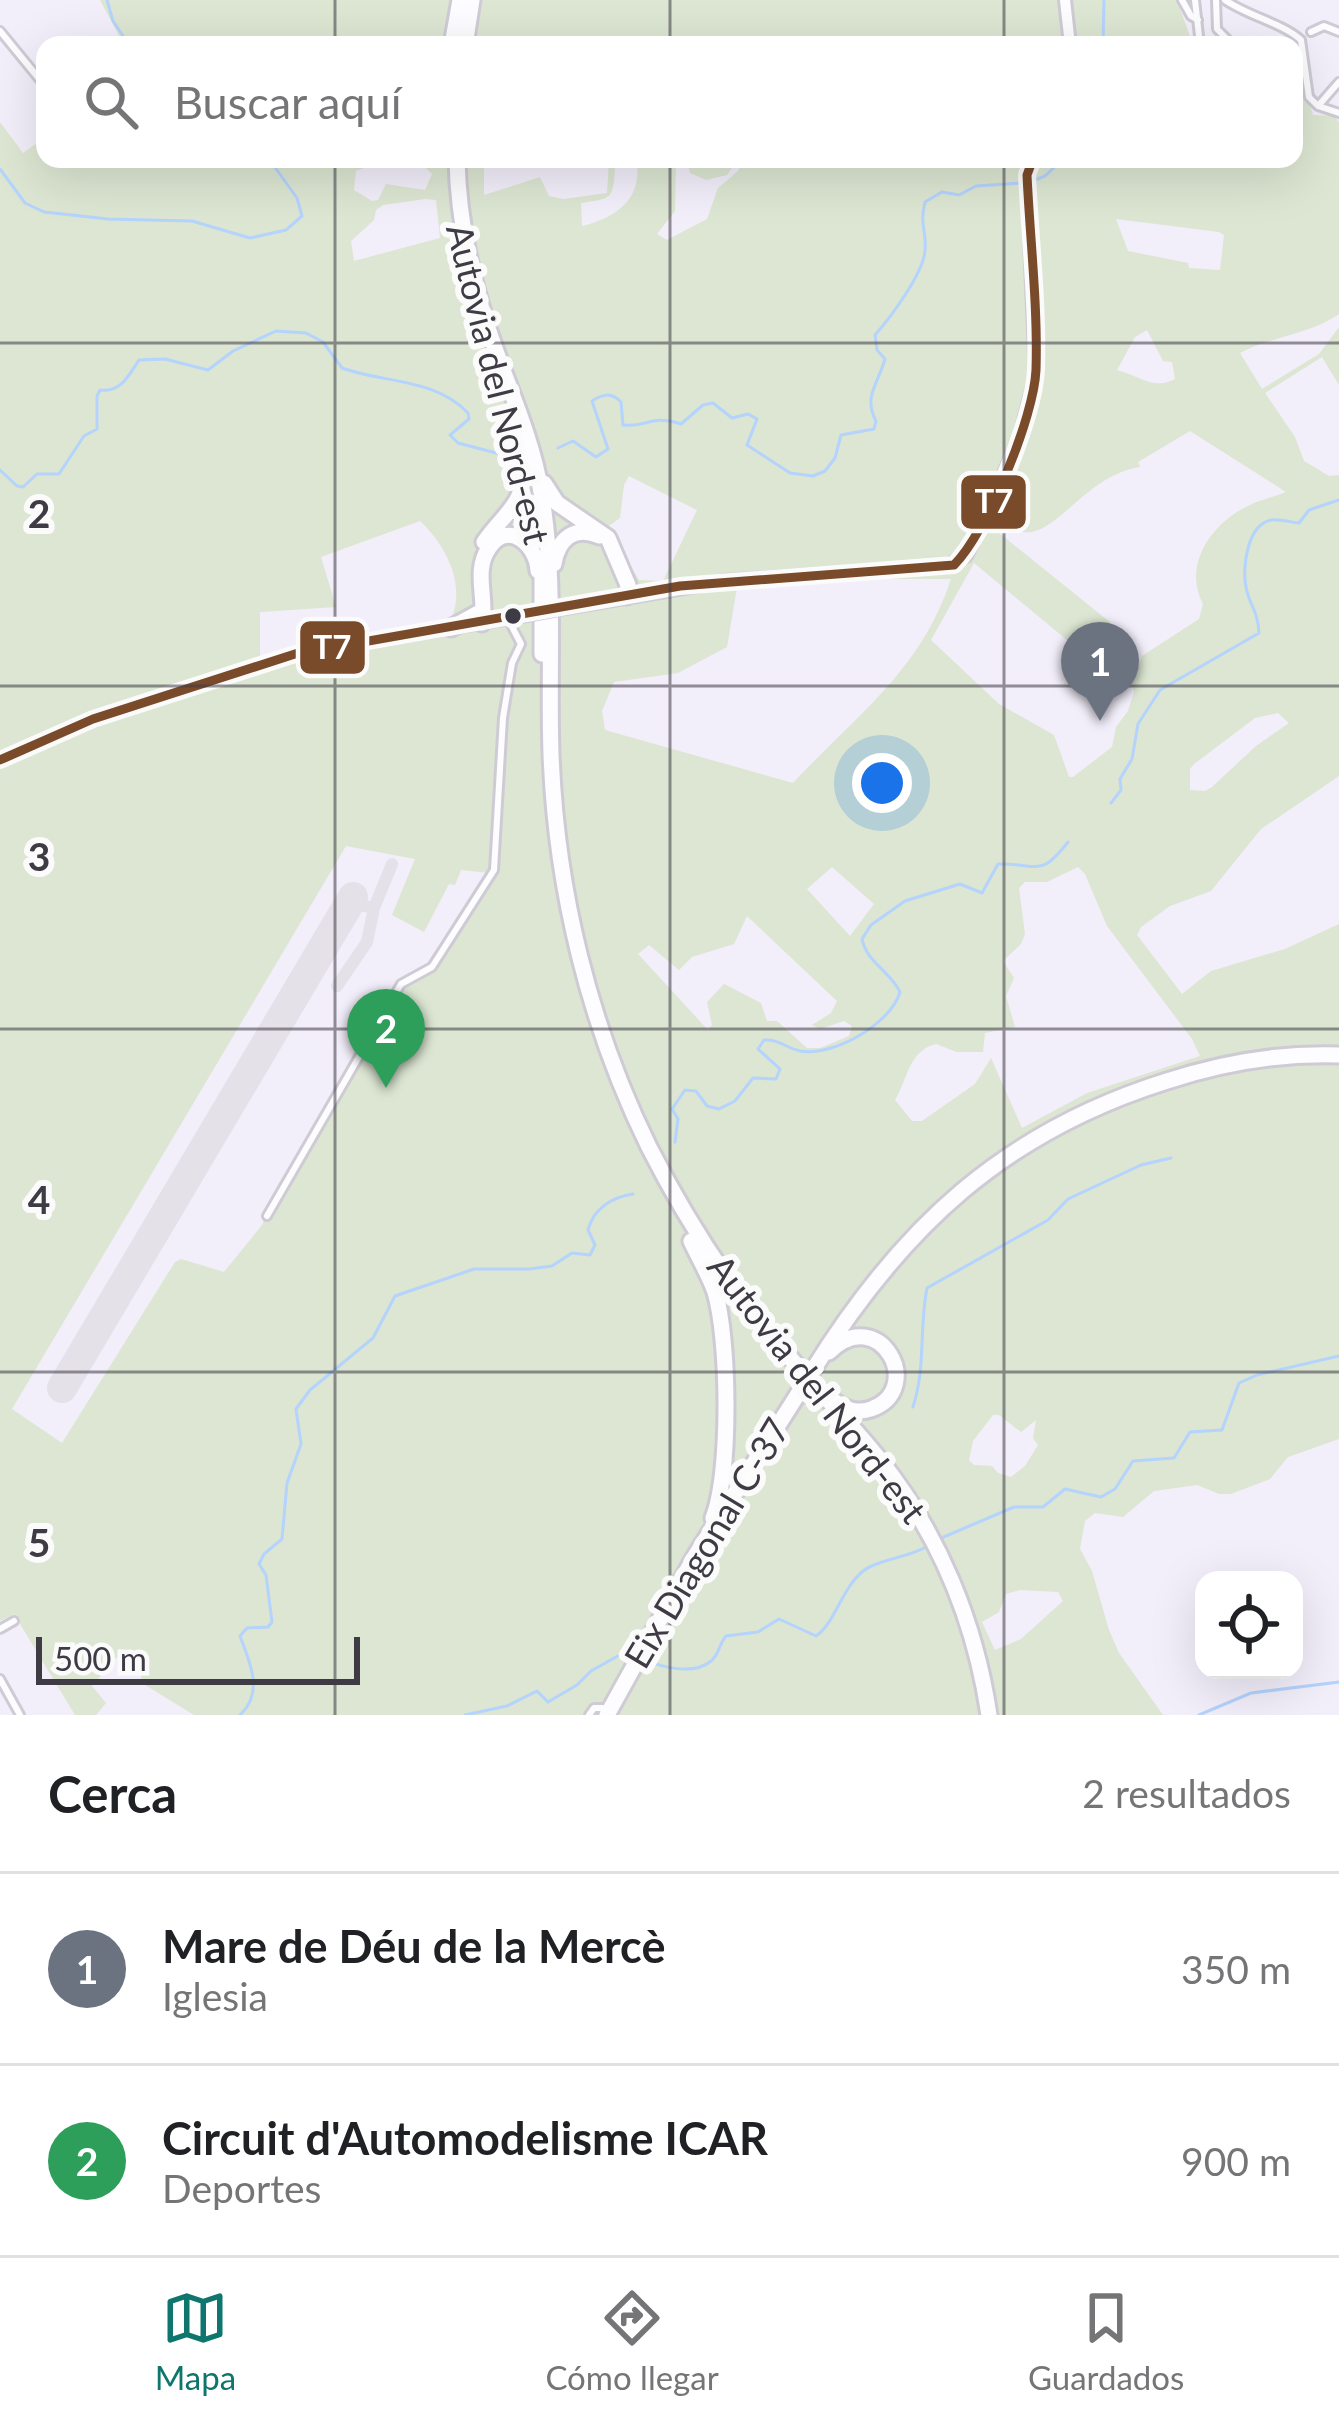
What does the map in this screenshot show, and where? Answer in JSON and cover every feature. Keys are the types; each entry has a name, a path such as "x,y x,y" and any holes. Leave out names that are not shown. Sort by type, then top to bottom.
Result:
{"highway":[{"path":"459,36 465,0"},
{"name":"Autovia del Nord-est","path":"454,168 484,320 538,478 553,585 551,749 556,822 569,907 591,999 625,1093 662,1172 720,1268 781,1348 881,1462 929,1533 966,1616 985,1715"},
{"name":"Autovia del Nord-est","path":"454,168 458,239 477,321 523,457 542,552 534,615 546,800 566,934 611,1081 641,1151 691,1241 754,1328 877,1469 908,1514 954,1607 985,1715"},
{"path":"511,390 526,420 545,486 569,513 601,530 614,552 623,587 645,593"},
{"path":"481,615 480,554 490,534 519,500 523,457"},
{"path":"553,585 558,547 568,535 590,532 614,552"},
{"path":"481,615 483,560 500,537 516,536 538,555 534,615"},
{"path":"452,628 481,615 505,619"},
{"name":"Eix Diagonal C-37","path":"604,1712 694,1556 814,1368 903,1244 960,1190 1036,1136 1083,1111 1196,1072 1258,1059 1339,1055"},
{"path":"691,1241 713,1288 723,1328 721,1490 711,1524 694,1556"},
{"path":"781,1348 848,1410 881,1404 896,1381 890,1353 878,1341 864,1337 844,1340 814,1368"}],"street":[{"path":"1065,0 1069,36"},
{"path":"1182,0 1198,20"},
{"path":"1195,0 1199,36"},
{"path":"1225,36 1217,28 1220,0 1296,36"},
{"path":"1311,32 1324,26 1339,32"},
{"path":"1287,36 1289,31"},
{"path":"0,32 36,75"},
{"path":"1303,53 1310,97 1318,106 1339,113"},
{"path":"1318,106 1339,82"},
{"path":"645,593 724,581 946,566 966,556 1011,461 1036,375 1031,168"},
{"path":"267,1216 401,984 432,967 494,870 503,718 520,644 505,619 565,608 623,587"},
{"path":"0,760 93,719 246,668 295,654 452,628"},
{"path":"0,1629 14,1621"},
{"path":"0,1679 20,1715"},
{"path":"589,1715 594,1708 604,1712"}],"green space":[{"path":"100,0 1177,0 1190,36 119,36"},
{"path":"1303,80 1313,115 1334,116 1339,122 1339,314 1240,353 1262,389 1319,354 1339,327 1339,385 1322,357 1265,393 1295,437 1304,461 1329,476 1339,475 1339,776 1261,829 1211,891 1170,906 1137,935 1182,994 1211,971 1285,949 1339,924 1339,1439 1288,1457 1270,1479 1231,1494 1197,1485 1154,1491 1123,1517 1095,1513 1085,1521 1080,1549 1092,1571 1109,1630 1119,1653 1163,1715 194,1715 142,1683 141,1674 117,1657 92,1686 106,1703 96,1715 75,1715 14,1614 0,1621 0,122 23,153 36,144 36,168 364,168 356,171 354,190 372,201 378,200 386,184 425,190 432,174 426,168 484,168 484,195 540,177 549,196 563,199 607,193 608,168 615,168 609,196 581,203 582,226 623,206 635,189 637,168 676,168 675,211 657,234 667,240 707,219 718,188 738,171 1303,168","holes":["436,200 440,238 354,261 351,241 374,220 383,205","1116,219 1224,235 1220,270 1189,268 1188,263 1128,251","1147,330 1163,361 1172,362 1175,379 1153,383 1117,370 1135,337","1190,431 1286,492 1236,513 1213,534 1196,574 1203,604 1199,619 1142,656 1128,711 1116,727 1112,747 1069,777 1054,735 999,704 931,640 974,563 1085,655 1112,657 1127,636 993,528 1032,532 1107,479 1140,467 1138,462","629,476 697,510 663,581 639,580 607,527 620,518","420,521 452,568 456,596 449,623 260,658 260,612 336,607 321,557","951,579 938,611 904,666 793,783 605,730 602,711 614,682 678,673 727,647 737,587","1278,713 1289,723 1205,791 1190,790 1194,764 1255,718","346,846 415,859 392,915 424,932 461,870 489,873 431,965 401,979 275,1194 262,1225 224,1272 181,1259 175,1262 62,1443 12,1409","832,867 874,904 850,936 807,889","1078,867 1107,926 1200,1056 1087,1093 1022,1128 991,1058 975,1084 922,1121 912,1121 895,1100 920,1053 936,1044 957,1052 983,1052 985,1033 1015,1027 1006,996 1014,978 1003,961 1025,934 1019,888 1025,882 1047,882","747,916 837,1001 831,1013 812,1025 820,1029 844,1021 852,1026 849,1036 807,1048 777,1021 767,1021 761,1003 724,984 707,1002 712,1025 708,1030 638,954 649,945 679,970 692,957 734,944","993,1415 1021,1432 1036,1420 1033,1438 1038,1445 1025,1466 1011,1477 969,1460 973,1441","1020,1590 1058,1592 1063,1601 1021,1639 995,1650 982,1622 999,1612 1006,1594"]},
{"path":"689,168 732,168 727,175 706,180"}],"waterway":[{"path":"107,0 123,36"},
{"path":"1103,36 1104,0"},
{"path":"0,169 25,203 44,212 192,221 250,238 286,230 302,216 297,198 275,168"},
{"path":"1030,182 1053,168"},
{"path":"558,448 573,441 596,457 608,449 592,401 603,396 621,402 623,425 662,420 681,424 703,405 713,403 732,418 748,414 757,419 747,445 790,473 813,476 825,471 835,458 841,435 874,429 871,397 885,359 877,350 875,335 919,271 925,202 942,192 959,195 976,186 1021,183"},
{"path":"0,470 23,487 37,474 59,474 84,436 97,429 100,390 119,386 139,360 165,359 208,370 233,351 276,331 306,333 323,342 342,368 440,393 468,413 469,419 450,435 458,443 500,454"},
{"path":"1111,803 1132,759 1138,724 1160,690 1259,633 1245,579 1248,548 1256,530 1271,520 1299,523 1309,510 1339,500"},
{"path":"675,1142 678,1119 672,1109 685,1090 696,1091 707,1106 719,1109 735,1101 753,1078 776,1079 780,1069 758,1049 764,1040 800,1051 828,1049 859,1036 885,1016 900,992 865,947 862,939 871,925 905,901 960,884 982,893 998,864 1044,865 1068,842"},
{"path":"913,1407 927,1288 1048,1220 1068,1199 1141,1165 1171,1158"},
{"path":"240,1715 248,1706 253,1686 240,1636 247,1628 268,1627 272,1622 266,1575 259,1564 282,1539 287,1483 301,1444 296,1409 310,1390 373,1338 395,1296 474,1269 529,1269 552,1266 572,1253 590,1255 595,1245 588,1230 594,1216 611,1201 633,1194"},
{"path":"939,1539 1014,1507 1043,1507 1065,1489 1101,1497 1115,1489 1133,1461 1174,1458 1190,1432 1222,1430 1239,1383 1339,1356"},
{"path":"643,1659 668,1667 704,1666 714,1659 726,1636 758,1632 779,1619 816,1636 862,1572 926,1547"},
{"path":"465,1715 507,1706 537,1691 548,1702 625,1652 634,1656"},
{"path":"1199,1715 1251,1693 1339,1682"}],"taxiway":[{"path":"350,903 374,908 392,864"},
{"path":"337,986 367,942 374,908"}],"runway":[{"path":"62,1388 353,897"}],"transit line":[{"name":"T7","path":"0,760 93,719 295,654 680,586 954,565 994,501 1033,391 1036,322 1030,168"}],"place":[{"name":"Mare de Déu de la Mercè","path":"1100,721"},
{"name":"Circuit d'Automodelisme ICAR","path":"386,1088"}]}
